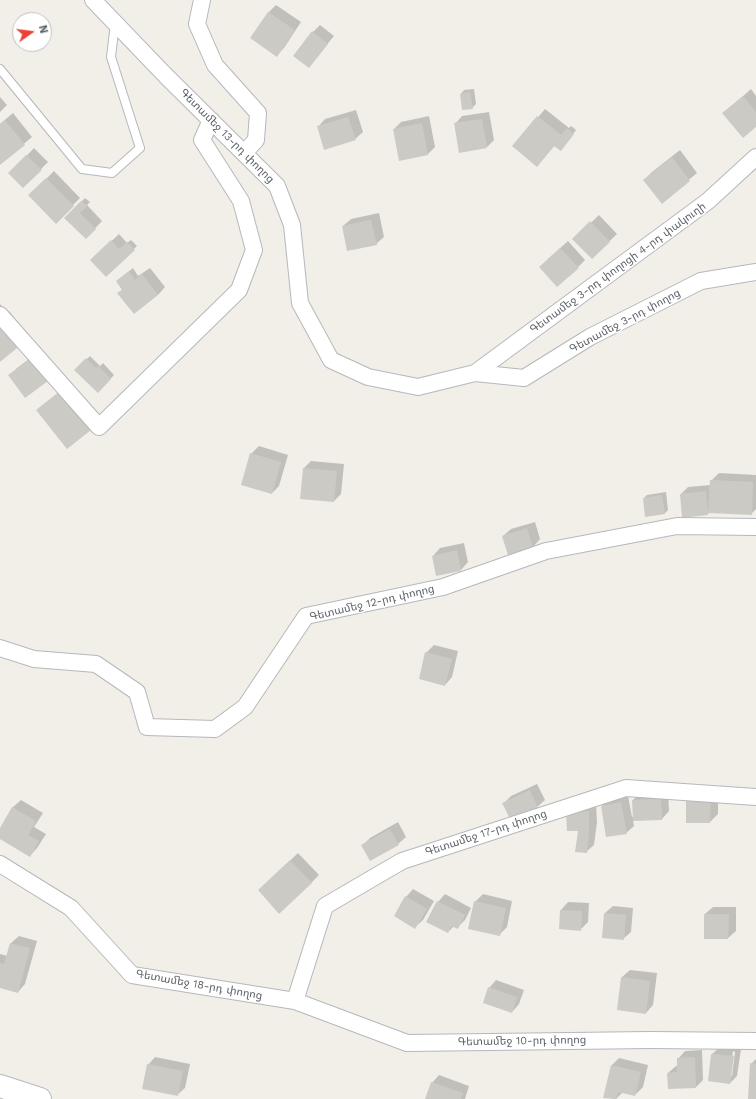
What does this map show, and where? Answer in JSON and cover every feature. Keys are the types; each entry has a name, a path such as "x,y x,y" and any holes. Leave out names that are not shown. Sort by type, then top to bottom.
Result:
{"street":[{"name":"Գետամեջ 13-րդ փողոց","path":"93,0 277,186 292,226 300,303 330,360 368,377 418,388 475,373"},
{"path":"202,0 197,24 215,65 258,113 256,140 244,153"},
{"path":"0,315 99,427 239,290 254,250 241,201 202,140 211,120"},
{"name":"Գետամեջ 3-րդ փողոցի 4-րդ փակուղի","path":"475,373 708,202 756,157"},
{"name":"Գետամեջ 3-րդ փողոց","path":"475,373 524,378 590,337 701,281 756,272"},
{"name":"Գետամեջ 12-րդ փողոց","path":"0,648 34,659 96,664 137,692 147,727 215,729 245,707 306,616 443,587 546,551 677,526 756,527"},
{"name":"Գետամեջ 17-րդ փողոց","path":"295,1001 325,906 402,861 626,788 756,797"},
{"name":"Գետամեջ 18-րդ փողոց","path":"0,864 71,908 132,975 295,1001"},
{"name":"Գետամեջ 10-րդ փողոց","path":"295,1001 407,1043 642,1040 756,1041"},
{"path":"0,1086 40,1099"}],"lane":[{"path":"0,69 82,169 112,173 140,148 111,57 115,23"}],"building":[{"path":"268,12 295,30 277,57 250,38"},
{"path":"312,31 328,44 309,68 293,56"},
{"path":"470,92 473,109 462,110 460,94"},
{"path":"743,96 756,112 756,127 743,138 722,113"},
{"path":"537,116 561,135 567,128 574,134 561,151 554,146 537,167 512,146"},
{"path":"348,117 356,140 324,150 317,126"},
{"path":"482,119 487,148 459,153 454,123"},
{"path":"5,120 25,145 0,165 0,124"},
{"path":"422,123 428,155 399,161 393,129"},
{"path":"26,155 42,170 23,188 8,173"},
{"path":"672,157 690,181 662,204 643,180"},
{"path":"46,178 74,206 56,224 28,195"},
{"path":"81,201 87,206 80,213 96,229 86,239 64,218"},
{"path":"371,220 377,245 347,251 342,226"},
{"path":"590,221 610,242 592,259 572,239"},
{"path":"111,240 119,249 127,242 135,250 106,277 90,260"},
{"path":"560,248 579,268 557,287 539,267"},
{"path":"129,271 135,280 142,274 158,295 134,314 117,293 122,290 116,281"},
{"path":"0,318 22,344 0,362"},
{"path":"32,358 48,381 25,398 8,375"},
{"path":"86,358 96,368 99,366 111,379 98,393 74,370"},
{"path":"60,391 91,430 67,449 36,410"},
{"path":"250,453 281,462 272,494 241,485"},
{"path":"303,468 337,471 334,502 300,499"},
{"path":"710,480 753,482 752,515 708,513"},
{"path":"706,491 708,515 682,518 680,494"},
{"path":"662,495 665,514 645,517 643,498"},
{"path":"527,528 533,548 508,555 502,536"},
{"path":"457,550 461,571 436,576 432,556"},
{"path":"425,652 452,659 445,686 419,679"},
{"path":"530,790 538,808 511,821 502,803"},
{"path":"686,798 711,799 710,823 686,823"},
{"path":"661,799 662,820 633,821 632,800"},
{"path":"621,802 627,834 606,837 601,806"},
{"path":"12,807 36,821 28,835 39,841 30,857 0,839 0,828"},
{"path":"589,811 587,853 575,852 578,831 567,831 566,812"},
{"path":"390,829 399,845 370,861 361,845"},
{"path":"290,860 312,883 279,914 258,890"},
{"path":"405,896 427,909 415,929 394,916"},
{"path":"437,901 465,915 458,929 451,926 448,933 426,922"},
{"path":"474,901 506,908 500,936 468,929"},
{"path":"560,910 582,911 581,931 559,929"},
{"path":"604,913 626,915 624,940 602,938"},
{"path":"704,914 729,914 728,939 704,939"},
{"path":"10,943 30,948 18,993 0,988 0,963 4,964"},
{"path":"621,977 650,981 646,1014 617,1010"},
{"path":"488,987 517,997 512,1013 483,1003"},
{"path":"711,1054 734,1056 730,1084 708,1081"},
{"path":"695,1057 696,1088 668,1089 667,1073 677,1072 677,1058"},
{"path":"750,1063 756,1064 756,1099 748,1099"},
{"path":"147,1064 183,1071 178,1096 142,1089"},
{"path":"611,1065 641,1072 635,1096 618,1092 616,1099 603,1098"},
{"path":"431,1082 463,1093 461,1099 425,1099"}]}
